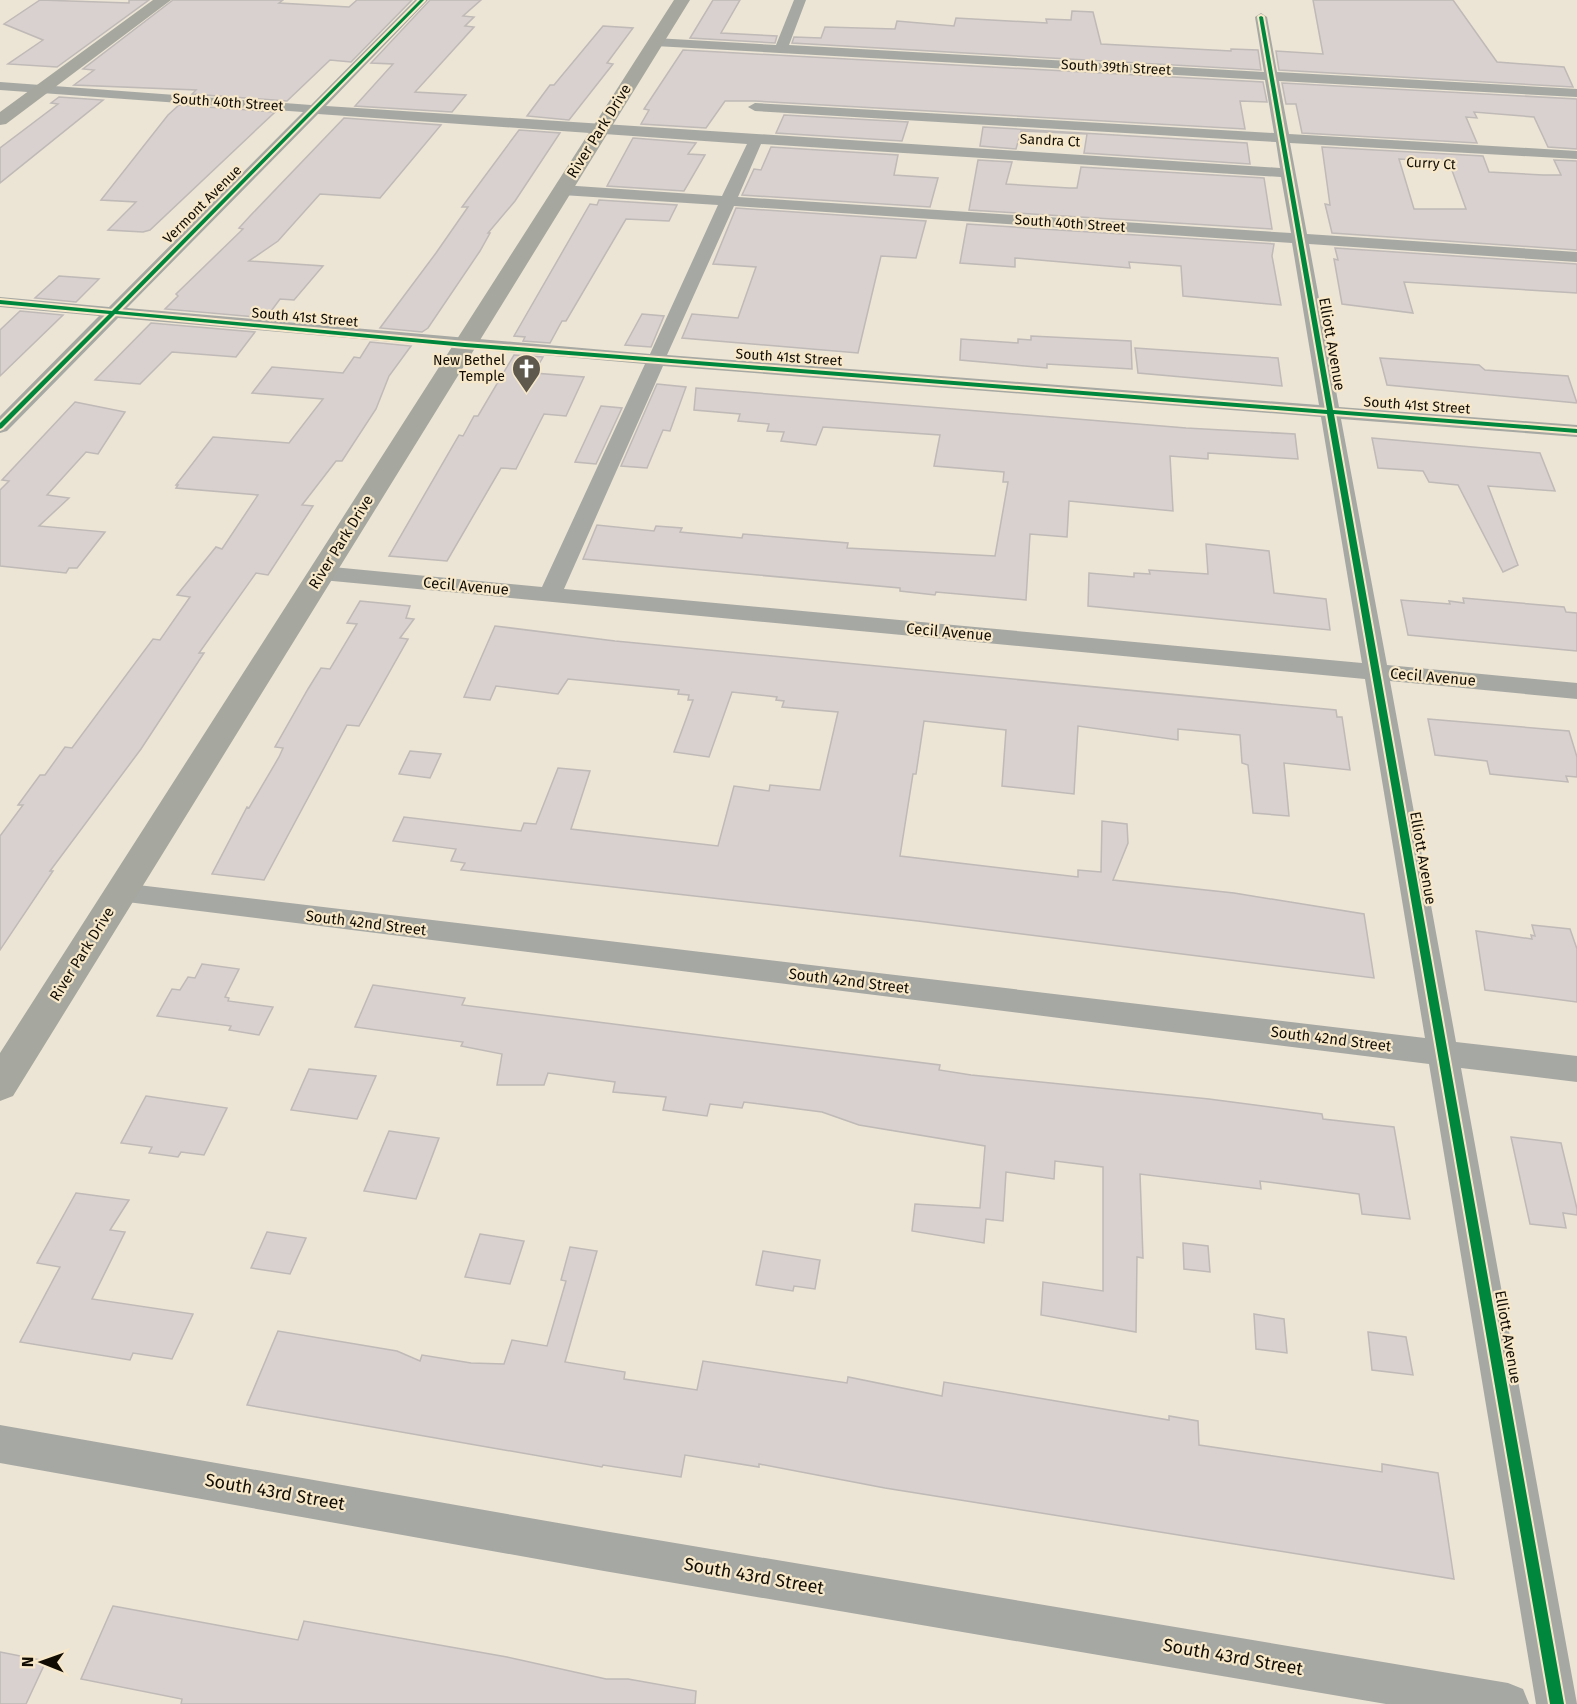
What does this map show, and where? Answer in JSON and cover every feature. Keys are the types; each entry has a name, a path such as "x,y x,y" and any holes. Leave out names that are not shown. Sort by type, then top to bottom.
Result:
{"street":[{"path":"0,120 163,0"},
{"name":"Vermont Avenue","path":"0,427 422,0"},
{"name":"River Park Drive","path":"0,1085 682,0"},
{"path":"781,49 801,0"},
{"name":"Elliott Avenue","path":"1261,17 1557,1704"},
{"name":"South 39th Street","path":"655,42 1577,93"},
{"name":"South 40th Street","path":"0,86 316,107 600,130 756,139 1285,155"},
{"path":"755,107 1285,155 1577,155"},
{"path":"550,594 756,139"},
{"name":"South 40th Street","path":"562,190 1577,257"},
{"name":"South 41st Street","path":"0,302 465,345 1577,431"},
{"name":"Cecil Avenue","path":"322,573 1577,691"},
{"name":"South 42nd Street","path":"121,893 1577,1069"},
{"name":"South 43rd Street","path":"0,1444 604,1551 1508,1704"}],"building":[{"path":"40,0 129,3 129,0 149,0 57,67 8,64 43,40 4,24"},
{"path":"173,0 283,0 279,3 349,7 357,0 412,0 351,62 330,60 287,101 192,94 196,90 74,85 94,70 83,69"},
{"path":"430,0 481,0 463,16 474,17 465,26 474,27 415,92 466,95 452,112 355,106 393,64 371,63"},
{"path":"713,0 740,0 721,33 777,36 775,43 690,38"},
{"path":"1313,0 1453,0 1497,62 1564,67 1573,87 1279,70 1276,51 1323,54"},
{"path":"1072,11 1093,12 1101,44 1231,51 1231,49 1258,50 1261,70 792,43 794,37 821,38 825,27 895,29 897,21 954,26 956,18 1047,23 1046,19 1071,20"},
{"path":"603,26 633,28 607,63 613,64 569,120 527,116 550,85 554,85"},
{"path":"683,50 1263,82 1267,102 1240,101 1245,129 755,101 725,101 706,128 641,124 649,110 644,109"},
{"path":"1282,83 1577,99 1577,149 1548,147 1534,117 1474,112 1477,118 1466,117 1477,143 1302,133 1296,104 1286,104"},
{"path":"59,97 103,100 0,183 0,148 58,104 51,103"},
{"path":"179,105 275,112 150,230 143,232 108,230 136,202 101,200 168,115"},
{"path":"784,115 908,122 902,141 776,133"},
{"path":"344,118 441,125 380,198 320,194 278,241 249,261 323,266 294,300 280,299 266,318 165,309 178,296 176,294 243,229 239,228"},
{"path":"983,127 1247,143 1250,164 1084,153 1087,134 1021,131 1016,149 980,146"},
{"path":"519,130 560,133 515,201 488,233 490,233 480,251 428,328 422,332 380,328 436,253 468,207 462,207"},
{"path":"633,138 696,143 688,154 705,155 684,191 607,186"},
{"path":"771,147 898,155 894,175 938,178 930,207 742,195 754,169 761,170"},
{"path":"1322,147 1483,156 1489,172 1543,175 1561,175 1554,160 1577,161 1577,250 1332,233 1325,204 1330,205","holes":["1399,159 1449,162 1466,209 1414,209"]},
{"path":"978,160 1012,162 1006,184 1069,188 1077,188 1081,167 1264,178 1272,229 969,210"},
{"path":"599,200 677,205 669,221 626,219 566,321 562,321 550,343 523,341 525,337 514,336 590,204 597,205"},
{"path":"736,208 926,221 916,258 881,256 858,353 682,338 692,314 738,318 756,267 713,264"},
{"path":"967,224 1274,244 1272,256 1281,305 1183,296 1181,266 1129,262 1130,268 1015,258 1015,267 960,263"},
{"path":"1335,248 1577,264 1577,293 1404,282 1413,313 1342,304 1334,259 1338,260"},
{"path":"59,276 99,279 76,302 35,298"},
{"path":"20,311 63,315 0,376 0,330"},
{"path":"642,314 664,316 651,347 625,345"},
{"path":"151,323 255,332 236,357 172,352 140,384 95,380"},
{"path":"1031,336 1131,341 1132,369 1047,364 1047,368 960,360 961,339 1018,343 1018,339 1031,340"},
{"path":"370,342 411,346 389,376 376,409 342,461 336,461 302,505 313,506 268,575 256,573 199,653 204,653 141,749 50,871 53,871 0,950 0,836 23,805 18,805 40,775 45,775 65,747 72,748 153,639 160,640 190,597 177,595 216,547 222,549 258,495 176,488 178,485 176,485 213,437 289,443 323,399 252,393 272,367 343,373 354,357 360,358"},
{"path":"1135,348 1278,358 1282,386 1138,373"},
{"path":"514,355 543,357 534,373 584,377 566,416 544,414 516,469 501,468 447,561 389,556 459,435 463,436 474,416 478,416"},
{"path":"1380,358 1479,365 1485,370 1568,376 1577,403 1387,385"},
{"path":"657,384 686,387 670,431 663,430 647,468 621,466"},
{"path":"696,388 1186,428 1295,434 1298,459 1208,453 1208,459 1170,456 1173,511 1069,501 1067,537 1030,534 1026,600 936,592 935,595 900,591 900,588 583,559 597,525 654,531 656,526 682,528 680,532 742,538 743,534 848,543 847,548 995,556 1008,482 1003,482 1004,472 934,466 940,435 823,427 816,445 781,441 784,432 767,431 769,424 738,421 740,414 694,410"},
{"path":"75,402 125,412 98,454 86,452 47,495 69,498 39,526 105,532 77,568 69,568 66,573 0,566 0,490 9,481 2,480"},
{"path":"601,406 622,408 596,464 575,462"},
{"path":"1372,438 1540,453 1555,491 1488,486 1518,565 1503,572 1458,485 1429,482 1423,471 1378,468"},
{"path":"1206,544 1269,551 1274,593 1326,599 1330,630 1088,606 1089,573 1134,577 1134,573 1150,574 1149,570 1208,574"},
{"path":"1463,598 1564,607 1566,612 1577,613 1577,651 1408,635 1401,600 1450,604 1449,601 1464,603"},
{"path":"360,601 410,606 406,618 414,619 400,638 408,639 359,726 347,725 264,880 212,874 247,807 249,808 279,757 283,748 275,747 308,689 321,668 330,669 357,624 347,623"},
{"path":"495,626 615,641 1336,710 1337,717 1342,717 1350,770 1284,763 1289,816 1253,813 1248,765 1242,763 1240,735 1178,729 1178,740 1078,726 1074,794 1002,786 1006,730 924,721 900,856 1078,877 1078,870 1101,872 1102,821 1127,824 1128,843 1113,880 1234,893 1364,914 1374,978 918,921 461,870 465,863 451,861 456,849 393,841 404,817 521,831 524,823 536,824 558,768 590,771 571,829 718,846 734,786 769,791 770,785 820,790 838,712 782,707 784,701 776,700 777,697 732,692 709,757 674,752 693,700 688,700 689,695 678,694 679,690 568,679 558,694 496,686 490,700 464,697"},
{"path":"1428,719 1569,731 1577,757 1577,777 1566,776 1568,782 1490,774 1487,761 1435,755"},
{"path":"410,751 441,754 430,778 399,774"},
{"path":"1532,925 1570,929 1577,949 1577,1002 1485,990 1476,931 1532,939 1531,935 1535,936"},
{"path":"202,964 239,969 225,997 229,998 228,1001 273,1007 259,1035 229,1030 231,1026 157,1016 172,989 180,990 188,977 195,978"},
{"path":"373,985 465,998 462,1005 940,1065 939,1070 971,1075 1209,1099 1322,1114 1323,1119 1394,1127 1410,1219 1362,1214 1359,1194 1260,1181 1261,1189 1140,1174 1143,1258 1137,1257 1136,1332 1041,1315 1043,1282 1103,1291 1103,1167 1055,1161 1054,1179 1006,1172 1003,1221 986,1219 984,1243 912,1231 915,1204 980,1208 985,1146 859,1125 822,1112 744,1102 742,1108 710,1104 707,1116 663,1110 666,1097 613,1092 615,1082 548,1073 544,1085 497,1085 502,1054 461,1046 463,1042 355,1027"},
{"path":"309,1069 376,1076 357,1119 291,1110"},
{"path":"146,1096 227,1108 204,1155 181,1152 178,1157 149,1153 152,1147 121,1143"},
{"path":"389,1131 439,1138 416,1199 364,1191"},
{"path":"1511,1137 1561,1143 1577,1209 1577,1215 1563,1213 1566,1228 1530,1224"},
{"path":"76,1193 129,1200 110,1230 125,1232 92,1299 193,1314 172,1359 133,1353 130,1360 20,1342 60,1267 37,1263"},
{"path":"267,1232 306,1238 290,1274 251,1268"},
{"path":"480,1234 524,1241 510,1284 465,1277"},
{"path":"1183,1243 1208,1246 1210,1272 1184,1269"},
{"path":"570,1247 597,1251 565,1362 625,1372 624,1379 697,1390 703,1361 847,1383 848,1377 942,1396 944,1382 1169,1420 1169,1416 1198,1421 1199,1445 1382,1472 1382,1464 1438,1473 1454,1579 885,1488 759,1464 759,1467 685,1455 681,1477 603,1465 602,1467 247,1405 278,1331 397,1351 420,1361 422,1355 471,1363 504,1364 512,1340 547,1346 566,1281 561,1280"},
{"path":"763,1251 820,1260 815,1289 794,1286 793,1291 756,1285"},
{"path":"1254,1314 1284,1319 1287,1353 1256,1349"},
{"path":"1368,1332 1406,1337 1413,1375 1372,1370"},
{"path":"113,1606 298,1640 304,1621 507,1657 606,1679 628,1679 696,1691 695,1704 181,1704 182,1699 81,1679"},
{"path":"0,1652 46,1661 26,1704 0,1704"}],"cycle path":[{"path":"0,427 422,0"},
{"path":"1261,17 1557,1704"},
{"path":"0,302 465,345 1577,431"}],"place":[{"name":"New Bethel Temple","path":"526,394"}]}
